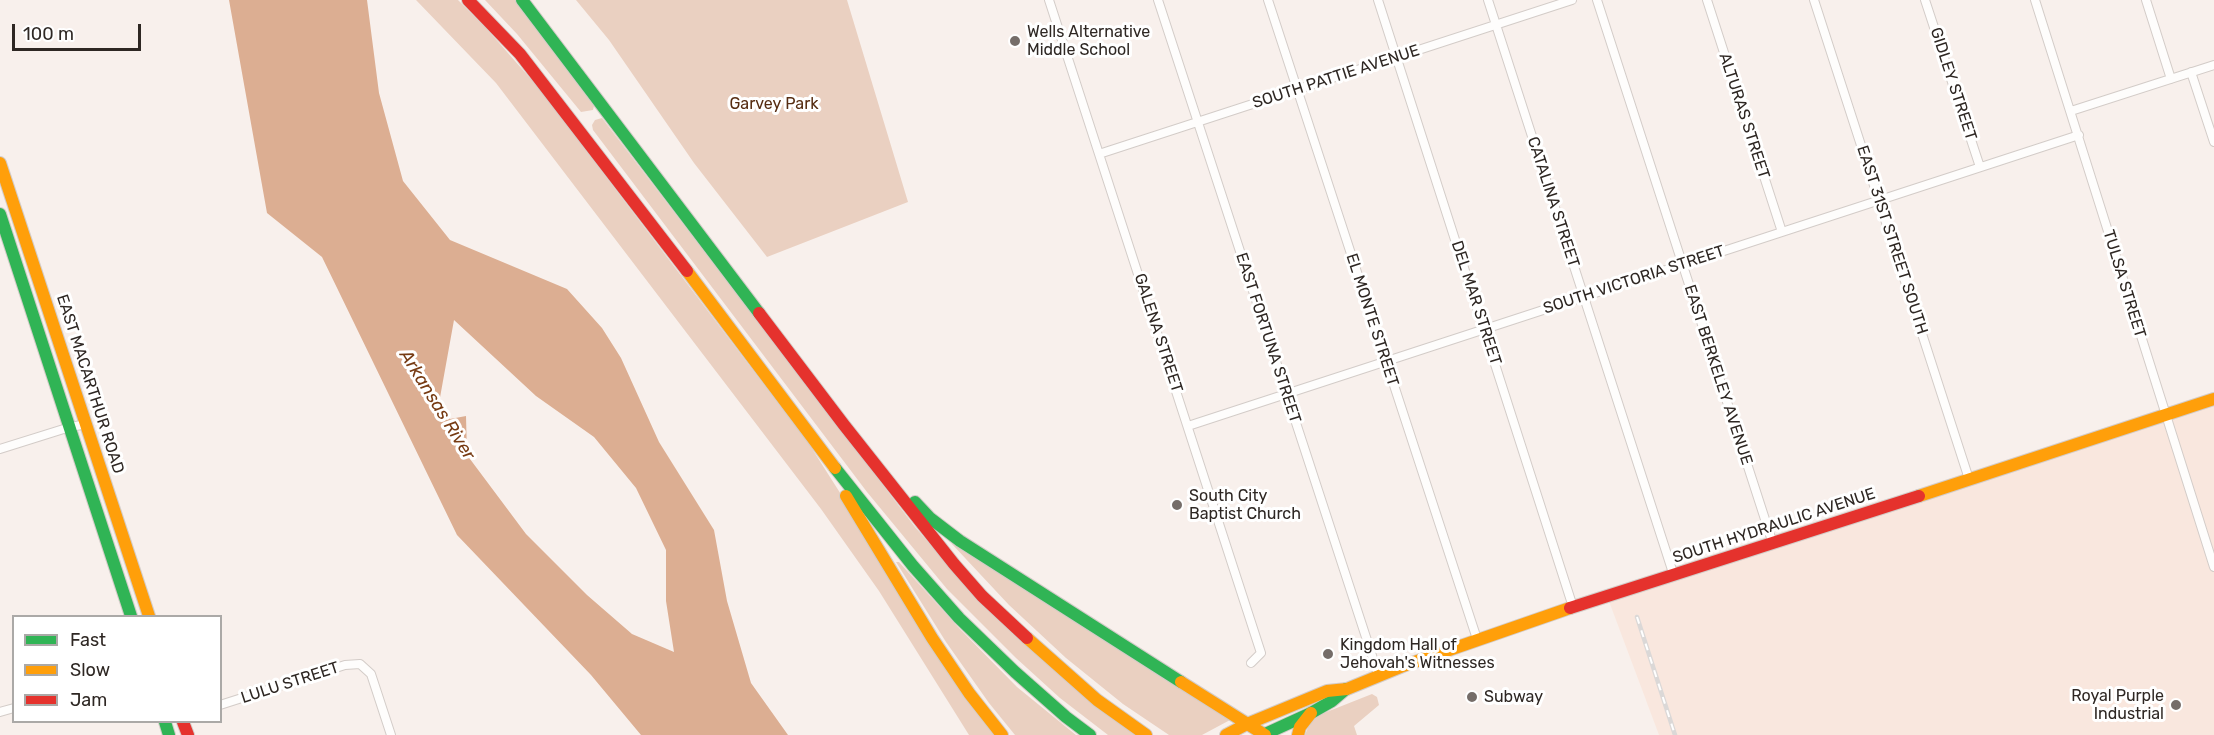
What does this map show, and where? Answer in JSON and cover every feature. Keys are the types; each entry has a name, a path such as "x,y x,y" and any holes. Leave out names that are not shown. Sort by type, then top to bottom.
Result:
{"main road":[{"path":"468,0 520,54 553,94 906,557 959,618 1015,672 1090,735"},
{"path":"522,0 925,529 982,596 1072,679 1146,735"},
{"name":"EAST MACARTHUR ROAD","path":"0,162 149,615"},
{"name":"EAST MACARTHUR ROAD","path":"0,214 131,615"},
{"name":"SOUTH HYDRAULIC AVENUE","path":"1226,735 1247,724 1327,692 1347,689 1477,639 2214,399"},
{"path":"801,422 932,638 969,693 1002,735"},
{"path":"844,425 930,518 960,542 1264,735"},
{"name":"SOUTH HYDRAULIC AVENUE","path":"1264,735 1311,713 1347,689"},
{"path":"1298,735 1300,727 1311,713"}],"street":[{"name":"GALENA STREET","path":"1049,0 1261,652 1251,663"},
{"name":"EAST FORTUNA STREET","path":"1158,0 1379,677"},
{"name":"EL MONTE STREET","path":"1268,0 1477,639"},
{"name":"DEL MAR STREET","path":"1378,0 1573,607"},
{"name":"CATALINA STREET","path":"1488,0 1674,576"},
{"name":"SOUTH PATTIE AVENUE","path":"1099,154 1572,0"},
{"name":"EAST BERKELEY AVENUE","path":"1597,0 1773,544"},
{"name":"ALTURAS STREET","path":"1707,0 1782,232"},
{"name":"EAST 31ST STREET SOUTH","path":"1814,0 1969,479"},
{"name":"GIDLEY STREET","path":"1925,0 1980,167"},
{"name":"TULSA STREET","path":"2035,0 2214,567"},
{"path":"2146,0 2171,79"},
{"path":"2071,111 2214,65"},
{"path":"2191,72 2214,142"},
{"name":"SOUTH VICTORIA STREET","path":"1188,426 2079,135"},
{"path":"0,449 70,427 87,424"},
{"name":"LULU STREET","path":"222,704 345,665 360,664 371,674 391,735"}],"shaded area":[{"path":"2214,399 2214,735 1659,735 1607,596"}],"green space":[{"path":"416,0 458,0 537,86 809,444 994,735 969,735 879,591 821,509 496,83"},
{"path":"485,0 515,0 594,106 593,110 581,112 517,34"},
{"name":"Garvey Park","path":"576,0 847,0 908,202 767,257 694,163 609,40"},
{"path":"602,118 915,527 962,581 1135,735 1108,735 1060,698 947,589 867,492 593,130 592,125 595,120"},
{"path":"951,543 1230,720 1202,735 1169,735 1123,704 1066,658 1009,605"},
{"path":"896,562 899,562 1017,687 1076,735 1015,735 989,703 946,642"},
{"path":"1372,694 1377,697 1379,705 1354,726 1357,735 1305,735 1309,725 1319,715"}],"water":[{"name":"Arkansas River","path":"229,0 367,0 379,93 403,181 450,240 567,289 602,328 621,358 659,442 714,530 727,601 751,683 788,735 641,735 591,675 457,535 322,257 267,213","holes":["454,320 536,396 594,437 636,488 666,550 666,601 674,652 632,634 587,595 526,534 467,455 466,416 450,419 439,403"]}],"railway":[{"path":"1637,617 1675,735"}],"traffic: fast":[{"path":"522,0 759,313"},
{"path":"0,214 131,615"},
{"path":"835,468 913,566 959,618 1015,672 1090,735"},
{"path":"915,502 930,518 960,541 1181,682"},
{"path":"1263,735 1311,713 1332,701 1346,689"},
{"path":"165,723 169,735"}],"traffic: slow":[{"path":"0,163 149,615"},
{"path":"687,271 835,468"},
{"path":"1919,496 2214,399"},
{"path":"846,496 932,638 969,693 1002,735"},
{"path":"1226,735 1327,691 1347,689 1403,666 1570,608"},
{"path":"1027,638 1097,700 1146,735"},
{"path":"1181,682 1265,735"},
{"path":"1298,735 1300,727 1311,713"}],"traffic: jam":[{"path":"468,0 520,54 687,271"},
{"path":"759,313 954,564 982,596 1027,638"},
{"path":"1570,608 1919,496"},
{"path":"183,723 188,735"}],"place":[{"name":"Wells Alternative Middle School","path":"1015,41"},
{"name":"South City Baptist Church","path":"1177,505"},
{"name":"Kingdom Hall of Jehovah's Witnesses","path":"1328,654"},
{"name":"Subway","path":"1472,697"},
{"name":"Royal Purple Industrial","path":"2176,705"}]}
